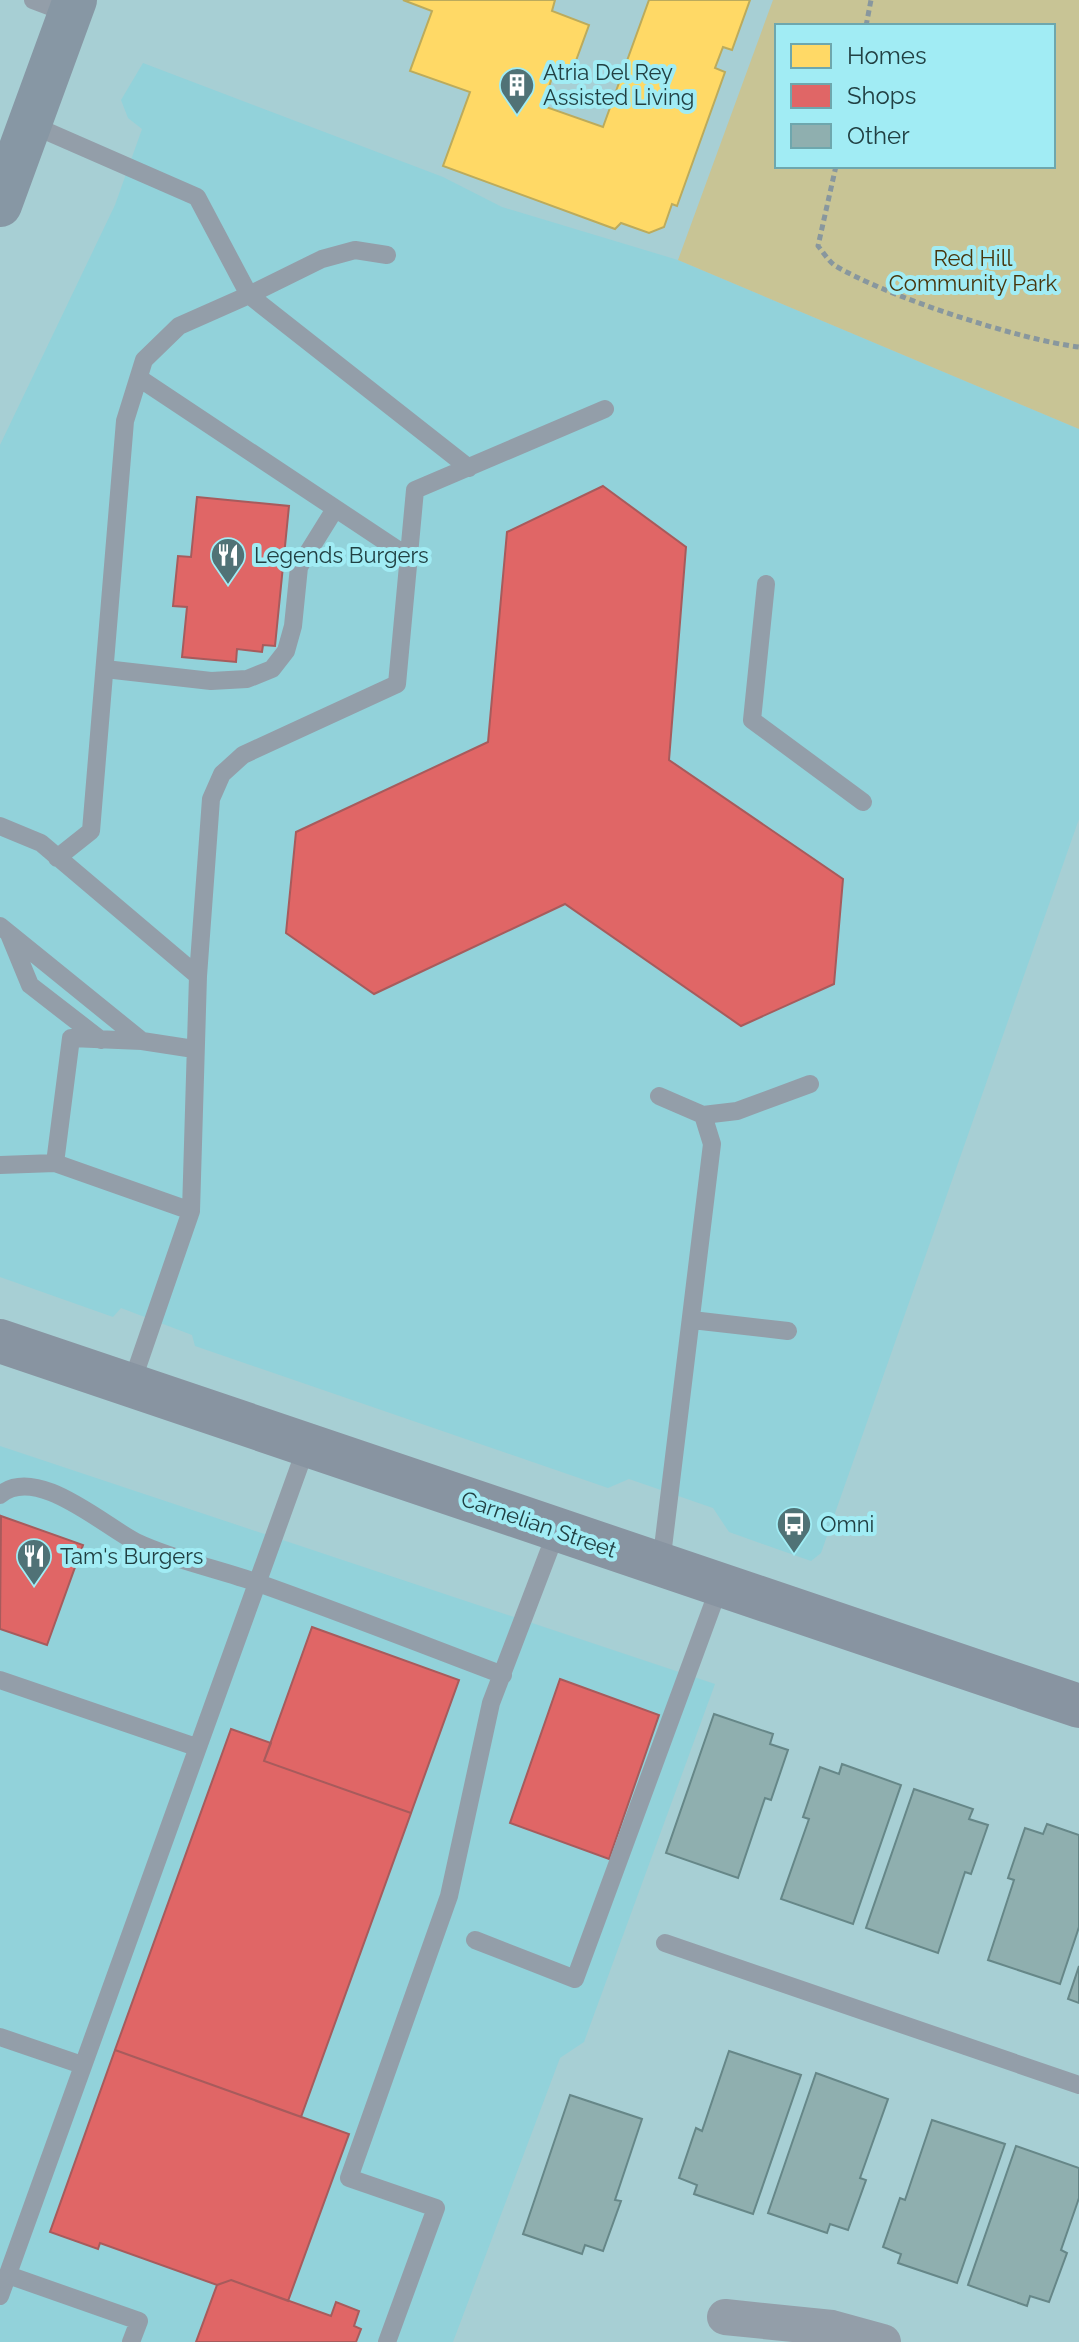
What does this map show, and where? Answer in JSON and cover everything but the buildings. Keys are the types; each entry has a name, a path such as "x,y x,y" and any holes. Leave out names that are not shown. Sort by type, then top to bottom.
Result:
{"main road":[{"path":"0,205 30,124 59,5"},
{"name":"Carnelian Street","path":"0,1341 1079,1706"}],"street":[{"path":"725,2317 832,2328 883,2342"}],"lane":[{"path":"30,124 197,197 249,295 469,468"},
{"path":"57,858 91,831 125,421 144,360 179,326 322,259 355,250 387,255"},
{"path":"139,378 407,556"},
{"path":"131,1385 191,1211 198,976 211,799 222,774 243,755 397,684 415,490 605,409"},
{"path":"105,669 211,681 247,679 272,669 286,651 293,626 299,567 335,509"},
{"path":"766,584 752,720 863,802"},
{"path":"0,826 41,843 198,976"},
{"path":"4,929 30,985 101,1040"},
{"path":"4,929 142,1041"},
{"path":"55,1163 71,1038 142,1041 194,1049"},
{"path":"659,1096 703,1115 737,1111 810,1084"},
{"path":"661,1565 712,1144 703,1115"},
{"path":"0,1165 55,1163 191,1211"},
{"path":"692,1320 788,1331"},
{"path":"0,2296 307,1445"},
{"path":"0,1495 4,1491 32,1488 59,1495 137,1542 257,1583 503,1675"},
{"path":"387,2342 436,2208 349,2178 449,1896 491,1703 557,1530"},
{"path":"475,1940 575,1979 720,1585"},
{"path":"0,1680 196,1747"},
{"path":"665,1943 1079,2085"},
{"path":"0,2037 82,2065"},
{"path":"8,2275 139,2321 131,2342"}],"path":[{"path":"866,24 871,0"},
{"path":"836,168 818,246 831,263 875,284 970,318 1030,338 1079,347"}],"shaded area":[{"path":"143,63 443,177 502,207 678,260 1079,429 1079,819 821,1553 811,1561 729,1532 713,1508 629,1479 608,1488 195,1346 192,1335 121,1308 113,1317 0,1277 0,445 115,205 142,129 128,118 121,100"},
{"path":"0,1446 715,1684 584,2042 560,2058 453,2342 0,2342"}],"green space":[{"name":"Red Hill Community Park","path":"773,0 1079,0 1079,429 678,260"}],"place":[{"name":"Atria Del Rey Assisted Living","path":"517,116"},
{"name":"Legends Burgers","path":"228,586"},
{"name":"Omni","path":"794,1555"},
{"name":"Tam's Burgers","path":"34,1587"}]}
